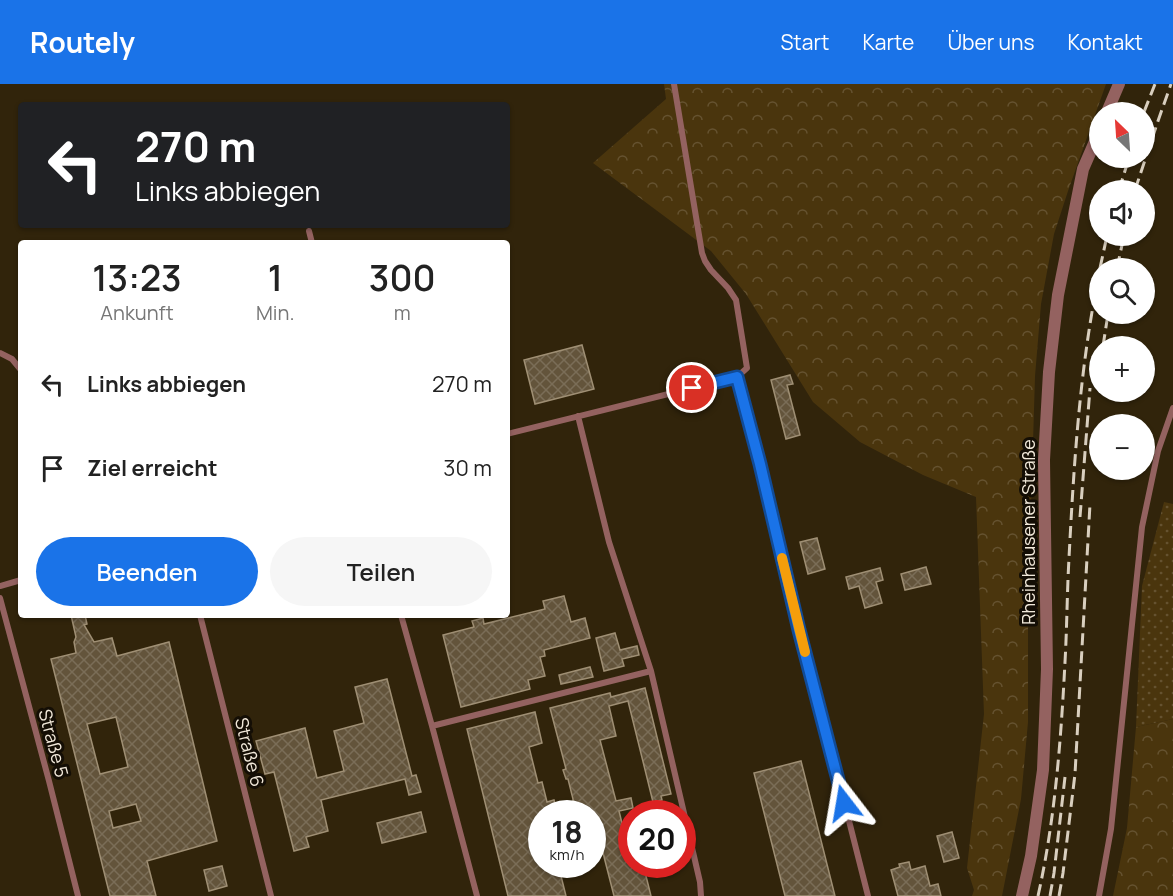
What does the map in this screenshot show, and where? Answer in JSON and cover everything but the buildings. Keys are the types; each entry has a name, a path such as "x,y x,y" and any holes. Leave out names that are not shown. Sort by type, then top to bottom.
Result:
{"street":[{"path":"1111,102 1119,84"},
{"name":"Rheinhausener Straße","path":"1022,896 1031,856 1043,770 1047,669 1044,460 1049,372 1058,295 1083,169 1089,155"}],"lane":[{"path":"510,433 737,377 747,368 736,300 711,270 702,253 674,84"},
{"path":"309,231 311,240"},
{"path":"0,353 12,359 18,366"},
{"path":"737,377 799,630 868,896"},
{"path":"1100,896 1111,830 1142,527 1158,451 1173,408"},
{"path":"578,416 609,542 651,671 700,882 701,896"},
{"path":"0,586 18,581"},
{"name":"Straße 5","path":"0,598 78,896"},
{"name":"Straße 6","path":"201,618 271,896"},
{"path":"402,618 477,896"},
{"path":"432,726 651,671"}],"green space":[{"path":"664,84 1106,84 1100,102 1089,102 1089,132 1054,234 1041,304 1035,376 1028,608 1028,722 1021,799 1002,896 972,896 974,890 967,868 984,714 976,497 923,475 860,442 813,402 746,294 711,251 593,163 666,99"},
{"path":"1164,502 1173,504 1173,719 1136,727 1142,586"},
{"path":"1173,719 1173,896 1113,896 1127,828 1136,727"}],"railway":[{"path":"1148,102 1155,84"},
{"path":"1138,180 1171,84"},
{"path":"1122,180 1126,168"},
{"path":"1102,258 1105,246"},
{"path":"1119,258 1122,246"},
{"path":"1038,896 1049,838 1059,750 1076,449 1090,324"},
{"path":"1105,336 1106,324"},
{"path":"1080,517 1089,401"},
{"path":"1059,896 1075,774 1090,504"},
{"path":"1050,896 1065,777"}],"slow traffic":[{"path":"782,558 805,652"}],"route":[{"path":"692,388 737,377 844,803"}]}
